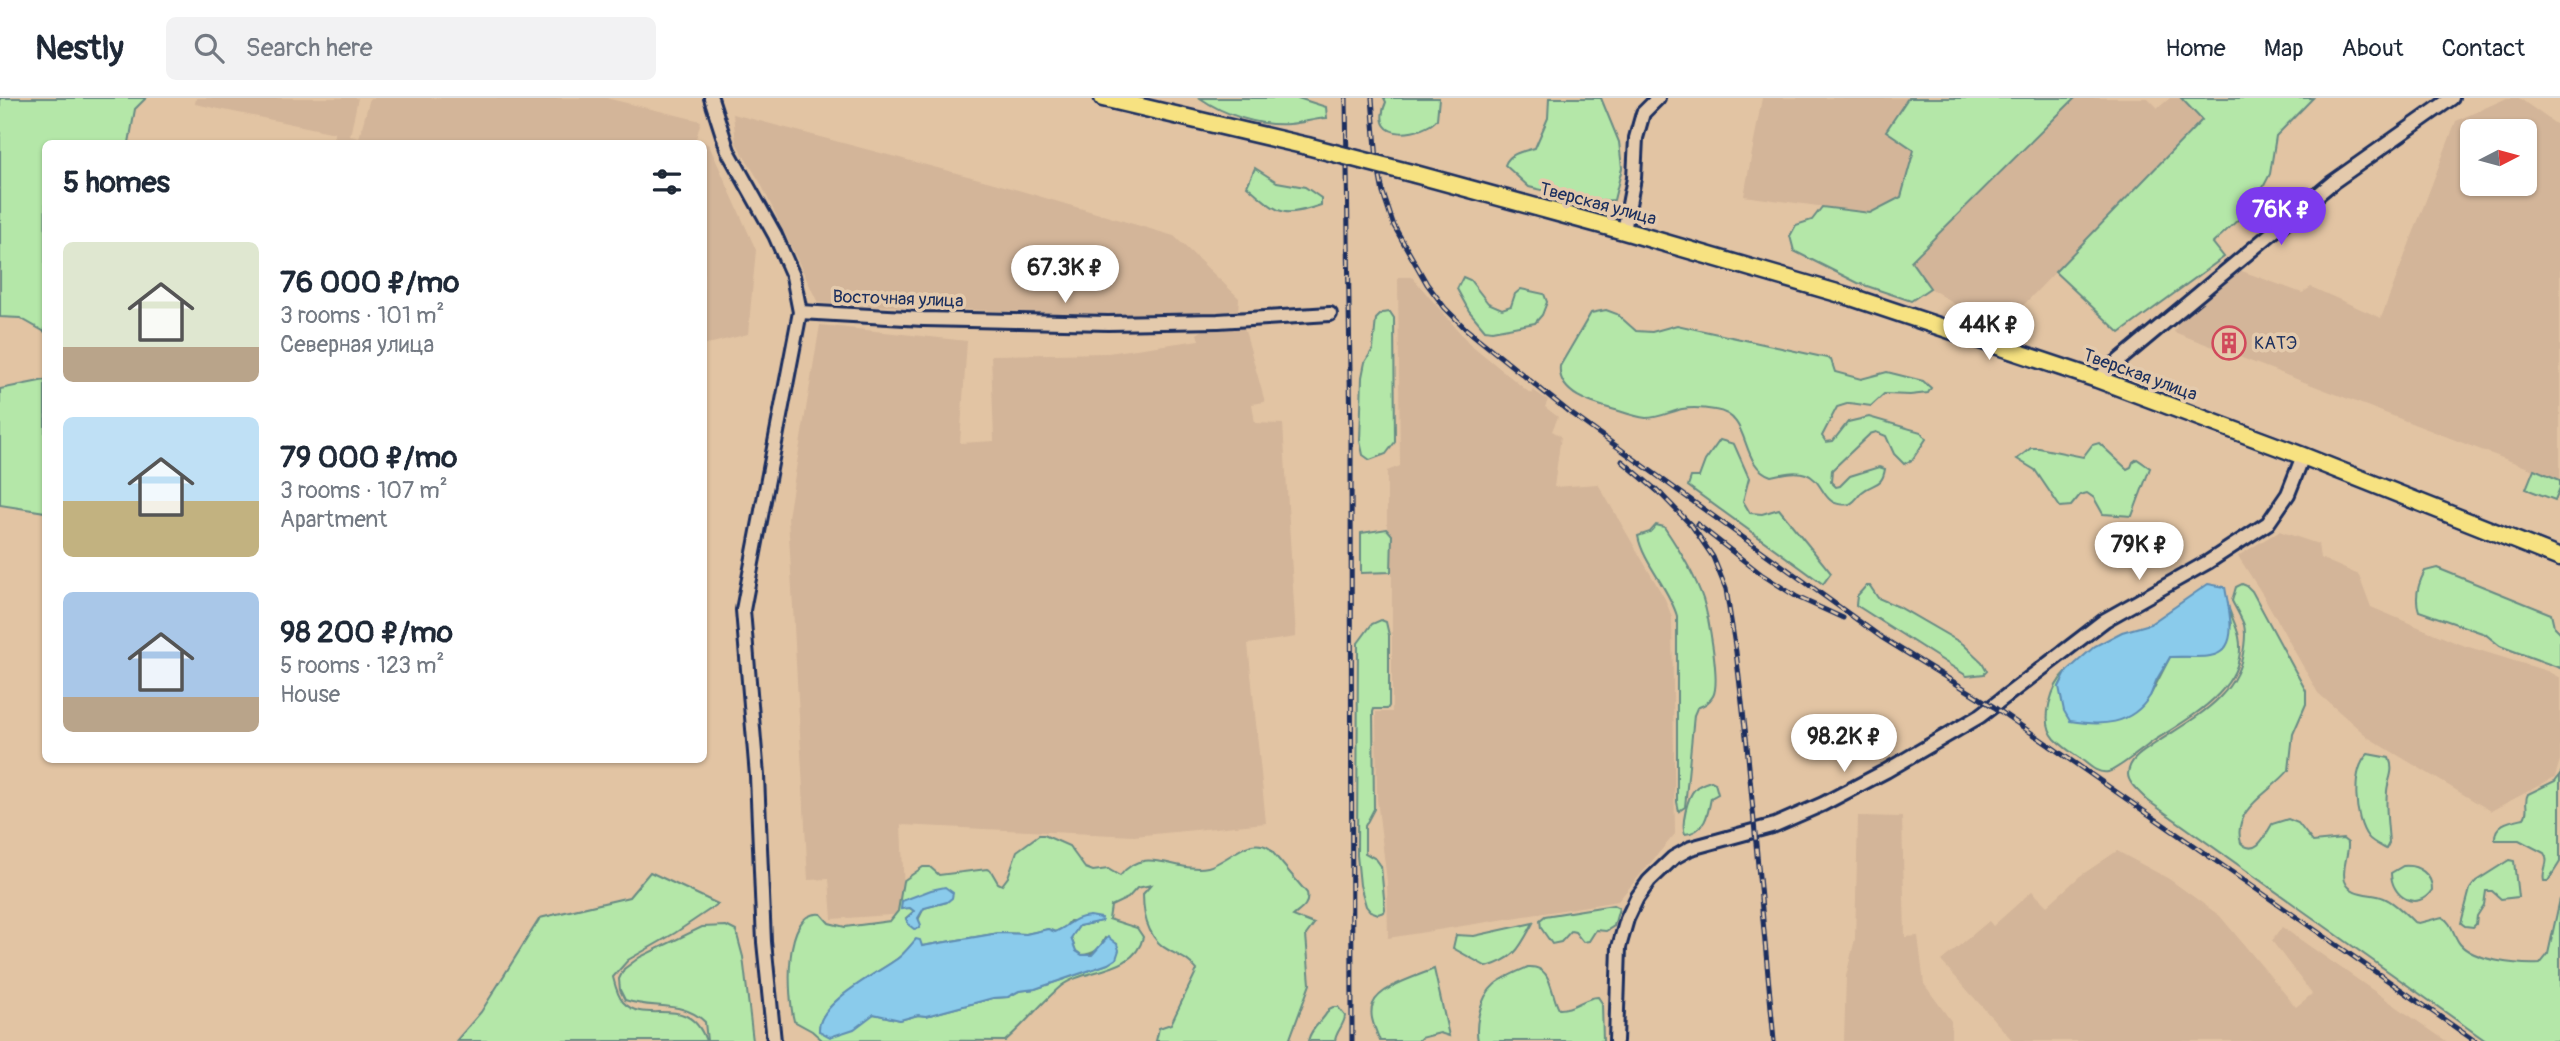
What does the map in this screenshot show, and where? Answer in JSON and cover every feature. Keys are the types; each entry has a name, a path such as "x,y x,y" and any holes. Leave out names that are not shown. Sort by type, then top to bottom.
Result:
{"main road":[{"name":"Тверская улица","path":"1103,98 1415,174 1624,231 1851,298 2097,379 2304,456 2560,558"}],"street":[{"path":"711,98 728,151 775,235 793,276 800,312 743,610 757,776 764,942 774,1041"},
{"path":"1624,231 1634,178 1636,138 1643,113 1658,98"},
{"path":"2097,379 2333,183 2452,98"},
{"name":"Восточная улица","path":"800,312 923,319 1108,323 1218,321 1330,314"},
{"path":"1616,1041 1619,947 1627,919 1649,881 1672,858 1691,848 1775,825 1823,804 1980,716 2105,621 2208,562 2268,523 2288,494 2304,456"}],"shaded area":[{"path":"196,98 358,98 350,136 359,138 370,98 606,98 701,121 696,139 698,140 334,140 335,133 195,104"},
{"path":"1762,98 1908,98 1886,131 1914,150 1901,197 1870,213 1744,196"},
{"path":"2075,98 2148,98 2158,108 2170,98 2181,98 2202,119 2015,314 1975,301 1964,310 1930,288 1910,262"},
{"path":"2507,98 2519,98 2560,127 2560,480 2174,332 2181,318 2239,270 2302,293 2311,287 2381,318 2456,121 2460,119 2460,196 2538,196 2538,119 2460,119"},
{"path":"733,114 994,183 1174,236 1239,298 1238,313 1114,316 818,303 760,182 736,143"},
{"path":"707,144 756,250 748,334 707,344"},
{"path":"1398,277 1412,277 1469,343 1531,394 1533,390 1548,400 1545,407 1558,417 1552,431 1561,436 1554,487 1598,484 1665,599 1672,617 1675,834 1618,901 1388,938 1387,881 1377,799 1376,712 1392,712 1392,535 1387,529 1387,471 1400,466"},
{"path":"820,325 967,341 960,443 994,441 991,355 1108,353 1199,340 1197,334 1206,328 1244,327 1265,402 1252,404 1255,423 1283,424 1296,637 1248,644 1266,823 1134,836 901,825 905,914 832,919 829,879 808,880 788,517"},
{"path":"2279,531 2318,544 2320,558 2359,575 2371,607 2459,644 2547,671 2560,678 2560,760 2555,777 2491,811 2369,738 2318,693 2238,556"},
{"path":"1858,816 1902,817 1905,937 1918,936 1924,984 1951,1021 1951,1041 1844,1041 1846,976 1855,939"},
{"path":"2117,851 2169,879 2220,916 2296,1007 2312,994 2272,941 2282,927 2446,1041 2013,1041 1941,961 1989,921 1993,926 2032,891 2047,906 2080,876"}],"green space":[{"path":"0,98 146,98 135,109 130,140 42,140 42,330 20,318 0,317"},
{"path":"1200,98 1298,98 1326,107 1327,118 1289,124 1266,123 1231,114"},
{"path":"1384,98 1439,98 1437,119 1422,129 1411,132 1391,131 1382,116 1386,102"},
{"path":"1549,98 1601,98 1619,142 1622,168 1614,200 1592,202 1529,187 1505,165 1513,155 1535,148 1548,118"},
{"path":"1908,98 2075,98 1911,261 1930,288 1911,301 1858,283 1794,251 1790,236 1796,225 1812,220 1822,207 1870,213 1901,197 1914,150 1886,131"},
{"path":"2181,98 2313,98 2276,136 2270,174 2254,205 2213,243 2224,257 2120,333 2055,272 2202,120"},
{"path":"1255,168 1277,182 1305,187 1321,198 1321,205 1296,212 1274,208 1247,186"},
{"path":"1463,277 1470,280 1488,303 1502,309 1511,306 1515,294 1521,289 1544,294 1547,302 1542,315 1535,323 1485,330 1469,311 1457,289"},
{"path":"1606,310 1617,314 1636,331 1652,332 1677,325 1827,358 1831,360 1835,372 1861,379 1887,372 1923,381 1931,388 1928,393 1884,394 1871,406 1850,403 1837,407 1822,436 1826,442 1833,441 1848,422 1869,417 1921,432 1926,439 1912,460 1904,464 1894,454 1886,436 1876,432 1870,434 1832,470 1831,482 1836,487 1840,486 1850,476 1879,467 1885,469 1882,479 1850,504 1834,502 1812,477 1806,474 1793,472 1771,476 1761,470 1749,452 1741,430 1727,414 1711,409 1690,408 1643,418 1590,402 1572,392 1565,385 1560,366 1591,313"},
{"path":"1390,312 1394,318 1395,442 1386,454 1370,460 1363,455 1360,441 1362,377 1365,362 1373,349 1376,319 1382,313"},
{"path":"42,381 42,512 0,505 0,389"},
{"path":"1720,440 1734,444 1749,478 1743,501 1750,513 1762,514 1779,509 1831,573 1823,584 1688,486 1691,477 1699,477 1705,461"},
{"path":"2099,443 2127,469 2137,459 2150,468 2132,516 2103,514 2094,498 2087,493 2080,495 2071,506 2060,507 2035,470 2017,459 2031,448 2083,457 2092,445"},
{"path":"2534,469 2560,480 2555,500 2526,489"},
{"path":"1656,525 1664,527 1686,561 1699,589 1708,619 1715,663 1713,696 1697,708 1694,715 1685,807 1679,811 1677,616 1645,556 1638,536 1650,532"},
{"path":"1387,529 1392,535 1391,572 1361,573 1361,533"},
{"path":"2437,568 2551,614 2554,627 2560,633 2560,668 2500,646 2485,634 2419,611 2417,596 2420,581 2425,571"},
{"path":"2242,584 2252,591 2306,691 2306,704 2293,734 2289,770 2247,810 2239,831 2241,843 2251,848 2256,846 2272,824 2288,819 2298,823 2313,842 2343,839 2348,843 2344,876 2348,886 2387,900 2414,922 2442,917 2467,950 2497,961 2540,964 2548,954 2560,899 2560,1041 2486,1041 2147,800 2132,785 2128,774 2134,759 2213,704 2234,679 2244,647 2245,628 2232,601 2236,587"},
{"path":"1866,586 1870,586 1878,598 1963,644 1982,662 1987,671 1984,674 1967,676 1856,605 1857,596"},
{"path":"2228,606 2239,637 2240,655 2235,672 2225,687 2198,712 2108,772 2093,768 2055,739 2048,723 2049,704 2052,694 2067,671 2059,687 2150,696 2170,657 2210,656 2231,625"},
{"path":"1381,620 1386,622 1389,635 1389,706 1387,709 1374,709 1373,712 1374,809 1365,826 1365,853 1376,859 1381,866 1385,909 1378,914 1366,906 1360,885 1357,855 1358,643 1372,624"},
{"path":"2368,754 2389,758 2391,763 2386,804 2389,843 2386,849 2368,837 2357,807 2359,771"},
{"path":"2560,774 2560,862 2548,881 2544,881 2547,860 2544,853 2519,840 2495,840 2495,834 2500,826 2524,818 2528,794 2555,781"},
{"path":"1711,781 1715,783 1718,794 1711,798 1707,816 1701,826 1692,833 1685,834 1684,818 1692,793 1702,784"},
{"path":"1039,835 1044,835 1069,846 1085,868 1093,871 1108,869 1120,876 1129,866 1150,860 1185,867 1208,867 1246,847 1261,845 1269,848 1307,893 1306,904 1293,916 1314,924 1306,935 1310,984 1289,1041 1156,1041 1159,1028 1171,1024 1197,970 1156,941 1148,927 1143,894 1151,885 1137,888 1128,898 1111,906 1109,919 1137,928 1143,937 1130,958 1061,986 1005,1041 822,1040 794,1021 790,994 791,957 799,925 808,916 821,914 829,923 845,927 890,921 898,911 903,881 923,867 930,867 939,875 987,869 1002,885 1008,877 1017,851","holes":["947,902 924,908 914,928 906,918 914,911 910,908","1070,921 1102,921 1079,926 1071,937 1076,951 1081,955 1096,951 1105,938 1117,944 1108,964 1035,989 1019,991 1008,997 993,998 900,1020 874,1014 819,1031 821,1020 838,1000 897,959 916,940 922,946 999,933 1026,934 1048,929 1055,932"]},
{"path":"2509,860 2514,861 2518,897 2501,899 2492,891 2486,891 2484,905 2477,916 2476,924 2473,927 2465,926 2461,923 2470,889 2476,881"},
{"path":"2403,866 2414,867 2427,875 2432,890 2426,897 2412,901 2395,889 2391,873"},
{"path":"650,872 718,904 628,960 613,977 616,990 623,1002 632,1009 678,1013 689,1017 698,1026 706,1041 456,1041 481,1012 540,918 629,897"},
{"path":"1613,905 1619,908 1614,926 1606,931 1596,930 1589,941 1583,942 1571,931 1561,942 1552,944 1541,928 1540,920 1545,916"},
{"path":"1533,923 1511,956 1487,967 1453,948 1456,935 1474,936"},
{"path":"726,926 736,931 743,957 753,1041 707,1041 705,1022 696,1015 677,1008 625,1000 619,979 624,969 640,957 702,927"},
{"path":"1528,967 1536,968 1546,975 1559,1009 1598,997 1602,1003 1603,1041 1478,1041 1478,1021 1482,1004 1490,989 1496,983"},
{"path":"1434,969 1449,1036 1440,1033 1418,1041 1380,1041 1371,1013 1377,998 1391,987"},
{"path":"1333,1007 1338,1007 1345,1016 1335,1041 1308,1041 1314,1028"}],"water":[{"path":"2208,584 2225,587 2231,628 2230,638 2220,652 2205,657 2170,657 2150,696 2142,706 2125,718 2104,723 2070,721 2064,711 2059,687 2067,671 2095,646 2122,632 2150,624"},
{"path":"945,887 953,893 952,898 924,908 918,918 921,925 919,928 914,929 909,925 906,919 914,911 910,908 901,909 902,901"},
{"path":"1090,916 1101,918 1102,921 1079,926 1071,938 1076,951 1082,955 1092,955 1108,937 1117,944 1119,950 1116,959 1108,964 1035,989 1019,991 1008,997 993,998 900,1020 874,1014 854,1029 830,1037 819,1031 821,1020 837,1000 897,959 916,939 920,940 922,946 999,933 1026,934 1048,929 1055,932 1075,920"}],"railway":[{"path":"1346,98 1351,441 1352,1041"},
{"path":"1372,98 1377,161 1383,193 1394,226 1427,284 1445,308 1466,329 1569,412 1881,637 1994,707 2475,1041"},
{"path":"1622,461 1662,495"},
{"path":"1656,489 1692,526 1713,557 1726,589 1747,745 1774,1041"},
{"path":"1697,524 1761,574 1797,597 1843,618"}],"place":[{"name":"КАТЭ","path":"2229,343"}]}
